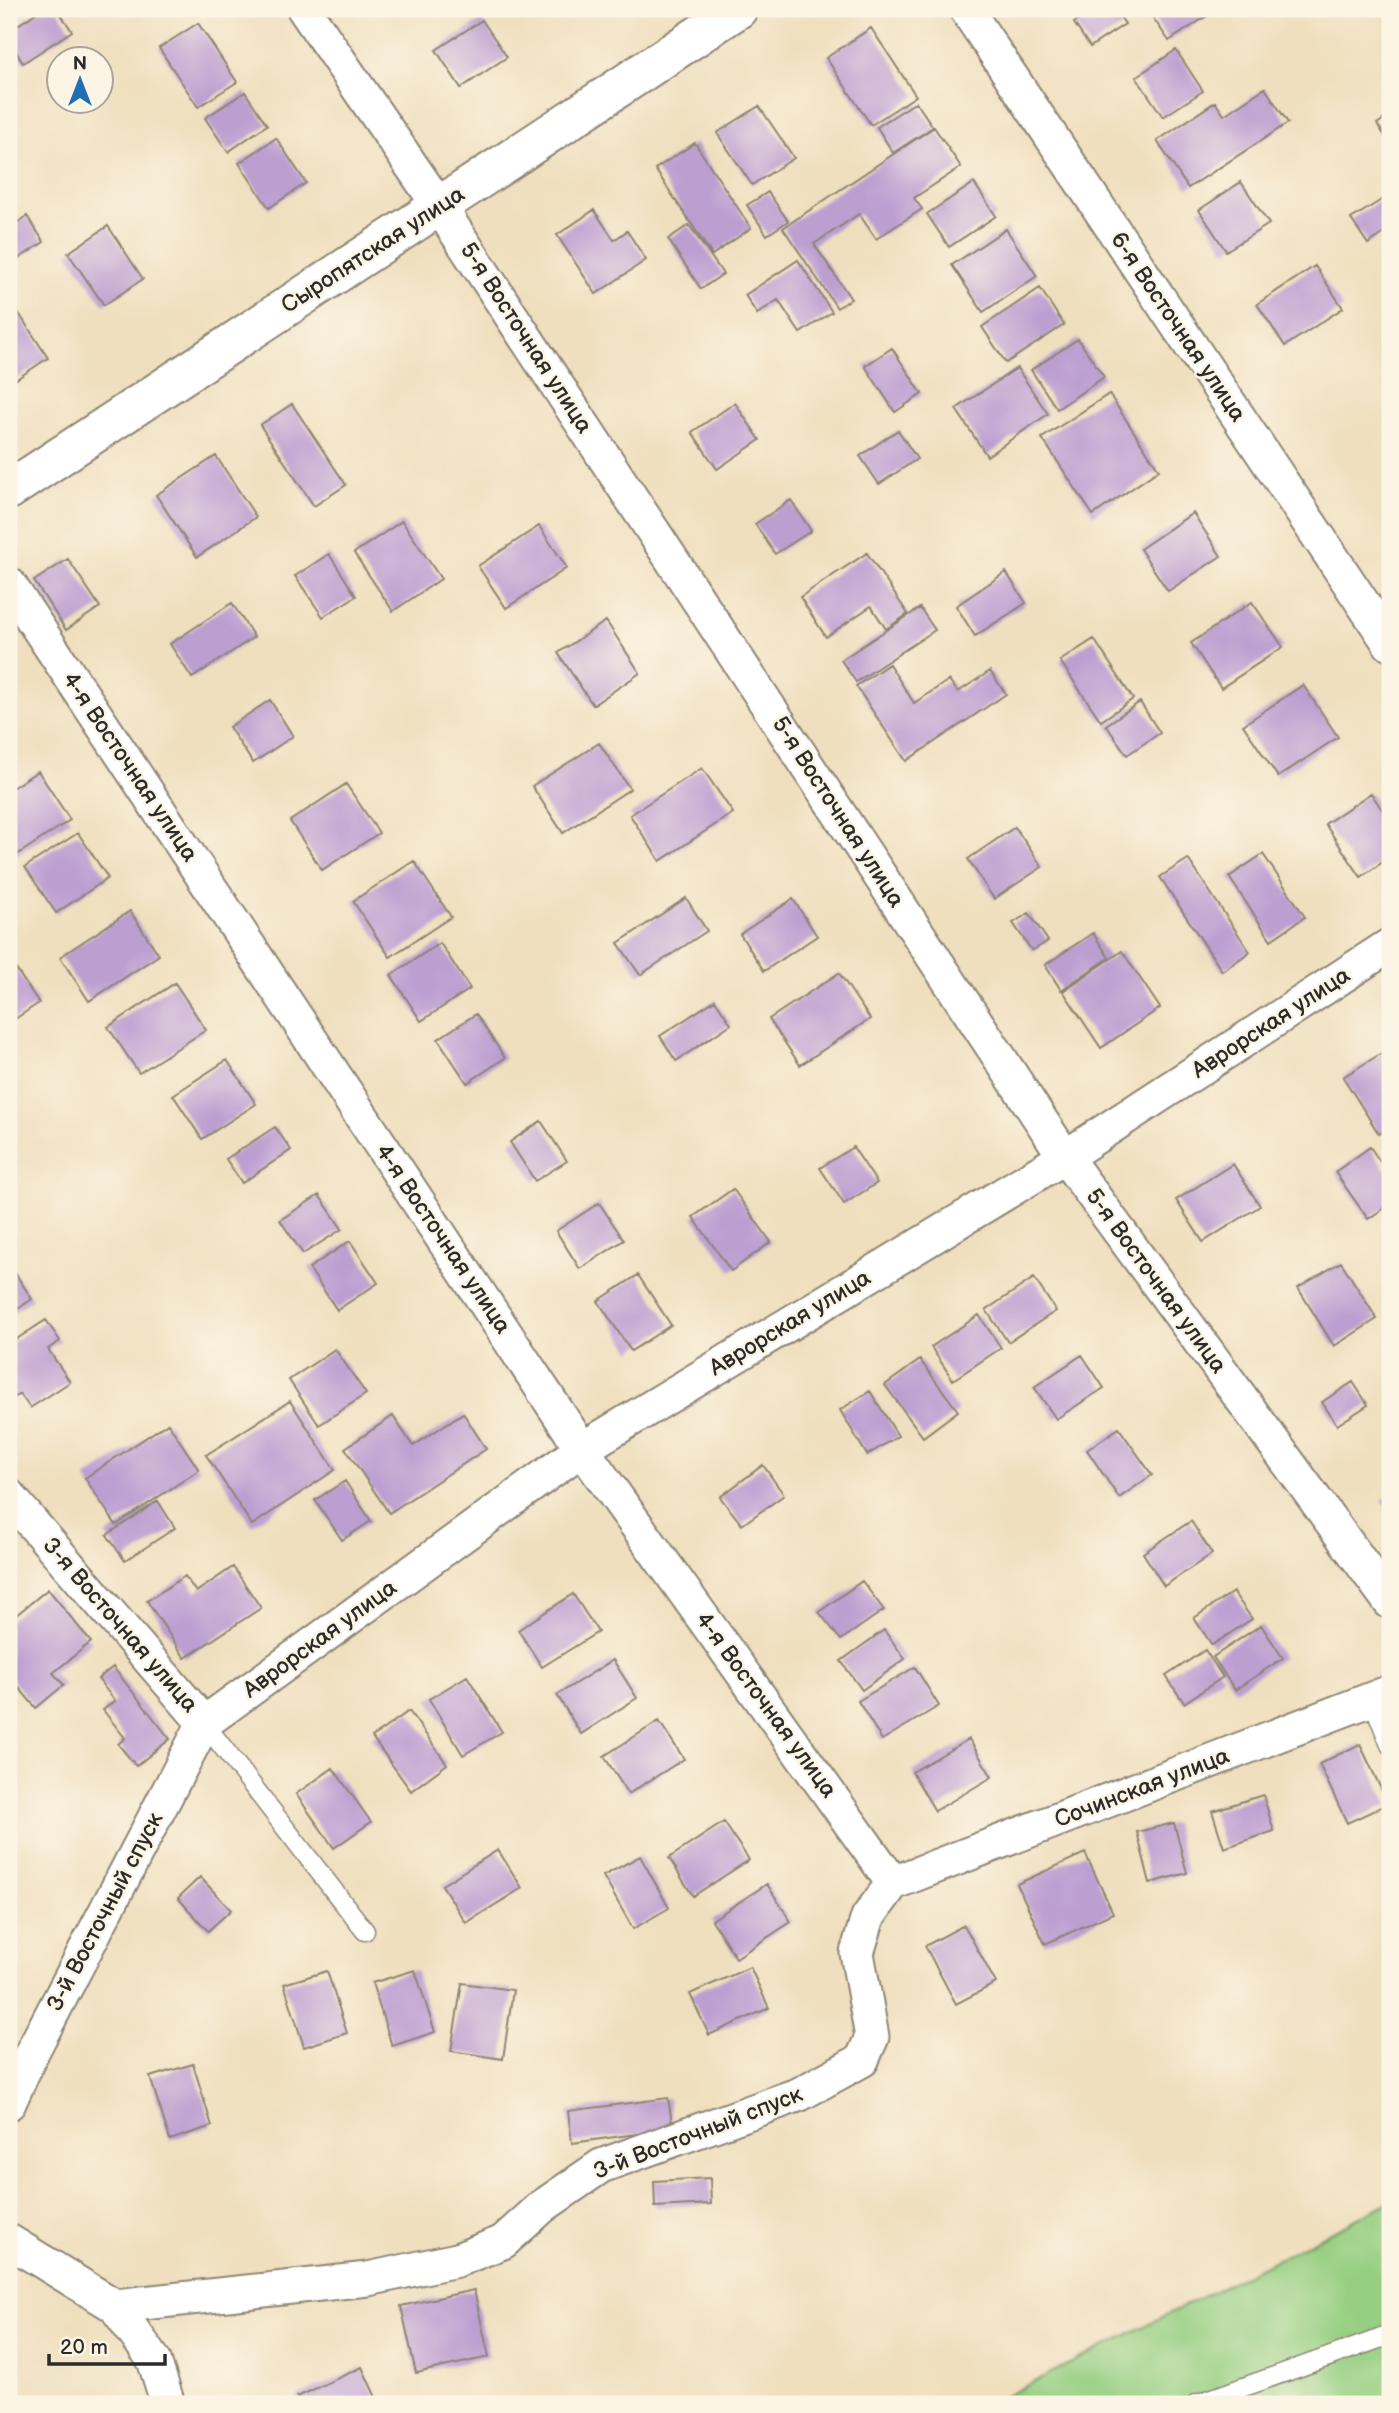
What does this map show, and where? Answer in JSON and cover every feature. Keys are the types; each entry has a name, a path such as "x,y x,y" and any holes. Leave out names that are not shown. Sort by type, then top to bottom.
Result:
{"street":[{"name":"5-я Восточная улица","path":"304,9 439,206 1065,1157 1390,1601"},
{"name":"Сыропятская улица","path":"9,491 738,9"},
{"name":"6-я Восточная улица","path":"966,9 1390,644"},
{"name":"4-я Восточная улица","path":"9,584 582,1449 893,1883"},
{"name":"Аврорская улица","path":"204,1723 582,1449 1065,1157 1390,945"},
{"name":"3-я Восточная улица","path":"9,1496 204,1723"},
{"name":"Сочинская улица","path":"893,1883 1381,1695"},
{"name":"3-й Восточный спуск","path":"9,2103 32,2052 204,1723"},
{"name":"3-й Восточный спуск","path":"115,2306 368,2279 457,2259 503,2242 543,2206 601,2166 800,2094 862,2060 872,2037 857,1952 868,1917 893,1883"},
{"path":"9,2241 115,2306 155,2360 168,2404"}],"lane":[{"path":"1381,1695 1390,1745"},
{"path":"204,1723 365,1931"},
{"path":"1196,2404 1390,2335"}],"green space":[{"path":"1390,2202 1390,2404 990,2404"}],"building":[{"path":"42,9 57,9 72,31 23,63 9,40 9,31"},
{"path":"1097,9 1115,9 1125,24 1090,47 1074,23"},
{"path":"1147,9 1207,9 1210,14 1169,41"},
{"path":"482,20 507,57 461,88 436,50"},
{"path":"198,23 237,82 198,107 159,48"},
{"path":"871,28 916,96 871,125 826,58"},
{"path":"1176,50 1203,91 1163,117 1136,77"},
{"path":"1265,88 1288,123 1188,188 1157,141 1215,102 1224,115"},
{"path":"245,92 267,125 228,152 205,118"},
{"path":"916,102 933,127 893,153 877,127"},
{"path":"759,106 794,158 752,185 717,133"},
{"path":"1390,115 1390,144 1377,124"},
{"path":"934,127 961,167 914,198 922,209 876,239 859,214 814,244 851,299 837,308 783,228"},
{"path":"276,138 306,183 269,208 239,163"},
{"path":"695,143 751,228 712,255 655,169"},
{"path":"1241,182 1269,224 1226,251 1199,210"},
{"path":"974,183 996,216 949,247 927,214"},
{"path":"768,192 788,221 767,235 747,205"},
{"path":"1383,199 1390,210 1390,229 1368,244 1351,219"},
{"path":"594,210 614,240 627,231 646,260 596,294 557,235"},
{"path":"27,216 44,242 9,265 9,228"},
{"path":"689,225 723,274 701,289 668,239"},
{"path":"108,226 143,279 104,305 68,253"},
{"path":"1006,229 1037,276 983,312 952,265"},
{"path":"798,260 832,312 800,333 778,300 757,314 745,295"},
{"path":"1315,266 1343,308 1285,346 1257,304"},
{"path":"1040,288 1064,325 1006,363 982,327"},
{"path":"18,312 48,358 9,384 9,318"},
{"path":"1078,339 1104,377 1057,409 1031,370"},
{"path":"892,348 922,394 895,412 865,366"},
{"path":"1017,368 1048,414 987,456 956,409"},
{"path":"1109,394 1159,470 1093,515 1042,438"},
{"path":"735,403 760,440 717,469 692,432"},
{"path":"292,404 346,485 314,506 260,425"},
{"path":"898,430 917,459 879,484 860,456"},
{"path":"216,456 256,517 197,557 156,495"},
{"path":"791,500 811,531 775,554 755,524"},
{"path":"1193,513 1221,556 1168,591 1140,549"},
{"path":"402,521 441,579 393,611 354,553"},
{"path":"539,526 567,568 506,608 478,566"},
{"path":"867,553 908,614 886,629 871,606 826,637 800,597"},
{"path":"329,554 356,596 323,617 295,576"},
{"path":"68,559 100,607 66,630 34,581"},
{"path":"1006,572 1026,603 975,636 956,606"},
{"path":"1252,602 1283,647 1221,688 1191,643"},
{"path":"232,603 254,637 192,678 170,644"},
{"path":"920,608 935,630 856,682 841,660"},
{"path":"606,621 640,673 593,705 558,653"},
{"path":"1094,639 1133,699 1101,721 1060,661"},
{"path":"889,664 914,703 949,680 958,692 990,671 1006,694 906,761 856,686"},
{"path":"1303,685 1338,737 1278,777 1243,725"},
{"path":"270,700 293,736 253,763 229,727"},
{"path":"1140,702 1160,733 1127,755 1106,725"},
{"path":"599,743 630,789 563,833 532,786"},
{"path":"702,768 733,813 660,861 630,815"},
{"path":"38,771 70,820 9,860 9,790"},
{"path":"346,784 379,833 322,870 290,821"},
{"path":"1371,793 1390,822 1390,857 1361,877 1325,824"},
{"path":"1015,827 1042,867 994,899 968,859"},
{"path":"78,833 108,878 56,913 25,867"},
{"path":"1263,854 1305,917 1271,940 1229,877"},
{"path":"1188,859 1250,952 1222,971 1160,877"},
{"path":"414,861 451,917 390,957 353,901"},
{"path":"686,898 707,931 640,975 618,943"},
{"path":"793,899 817,936 764,971 740,934"},
{"path":"130,911 159,955 89,1001 60,957"},
{"path":"1029,913 1048,941 1032,951 1013,923"},
{"path":"1093,933 1109,958 1061,990 1045,965"},
{"path":"440,943 470,989 421,1021 391,975"},
{"path":"1122,951 1160,1008 1101,1048 1063,991"},
{"path":"16,969 39,1003 9,1023 9,973"},
{"path":"839,973 870,1019 800,1065 769,1019"},
{"path":"175,983 206,1030 139,1073 108,1027"},
{"path":"715,1000 731,1024 676,1061 660,1036"},
{"path":"476,1014 505,1058 467,1083 438,1039"},
{"path":"1385,1051 1390,1059 1390,1127 1379,1134 1343,1077"},
{"path":"227,1060 256,1104 202,1139 173,1095"},
{"path":"541,1121 567,1161 535,1181 510,1142"},
{"path":"275,1127 291,1150 242,1183 226,1159"},
{"path":"853,1147 877,1183 844,1204 820,1168"},
{"path":"1370,1147 1390,1176 1390,1204 1368,1219 1335,1172"},
{"path":"1233,1164 1260,1206 1203,1242 1176,1200"},
{"path":"733,1189 771,1242 731,1271 693,1217"},
{"path":"319,1195 342,1229 303,1254 280,1220"},
{"path":"599,1203 624,1240 580,1269 556,1231"},
{"path":"350,1241 378,1283 337,1310 309,1268"},
{"path":"1341,1262 1377,1319 1334,1346 1298,1288"},
{"path":"9,1264 32,1299 9,1315"},
{"path":"638,1275 671,1325 631,1351 598,1301"},
{"path":"1034,1278 1056,1311 1008,1342 986,1310"},
{"path":"979,1315 1001,1348 953,1380 931,1347"},
{"path":"46,1320 60,1341 48,1349 70,1382 30,1408 20,1394 9,1401 9,1344"},
{"path":"335,1349 366,1394 319,1425 289,1380"},
{"path":"1082,1355 1104,1388 1056,1419 1034,1387"},
{"path":"920,1360 958,1411 923,1437 885,1385"},
{"path":"1353,1382 1368,1405 1337,1425 1322,1402"},
{"path":"870,1391 898,1436 867,1455 840,1410"},
{"path":"290,1401 335,1470 252,1525 206,1455"},
{"path":"463,1413 486,1449 389,1513 345,1448 393,1416 413,1446"},
{"path":"168,1423 199,1470 116,1525 85,1478"},
{"path":"1119,1428 1152,1475 1119,1498 1087,1450"},
{"path":"763,1465 784,1495 742,1525 720,1497"},
{"path":"345,1481 371,1521 342,1540 315,1500"},
{"path":"1390,1495 1390,1513 1382,1500"},
{"path":"158,1501 175,1528 125,1561 107,1535"},
{"path":"1191,1521 1212,1554 1164,1586 1143,1553"},
{"path":"233,1567 261,1608 185,1658 147,1601 185,1576 196,1592"},
{"path":"862,1581 884,1610 841,1640 819,1612"},
{"path":"48,1589 91,1642 53,1673 64,1685 36,1708 9,1676 9,1621"},
{"path":"1233,1592 1252,1619 1212,1645 1194,1618"},
{"path":"573,1594 598,1632 542,1667 518,1630"},
{"path":"1261,1625 1283,1658 1235,1690 1213,1657"},
{"path":"884,1630 905,1659 862,1690 841,1661"},
{"path":"1205,1650 1223,1677 1184,1703 1166,1676"},
{"path":"613,1660 637,1698 581,1734 557,1695"},
{"path":"113,1667 170,1739 136,1766 118,1744 125,1738 103,1710 115,1701 98,1679"},
{"path":"915,1667 939,1706 882,1740 858,1701"},
{"path":"467,1676 502,1732 463,1755 429,1699"},
{"path":"409,1711 447,1764 411,1791 372,1737"},
{"path":"659,1721 684,1759 628,1794 604,1756"},
{"path":"969,1739 992,1777 935,1811 912,1772"},
{"path":"1360,1744 1388,1804 1347,1823 1319,1764"},
{"path":"333,1768 371,1822 334,1848 296,1794"},
{"path":"1263,1795 1274,1831 1224,1848 1212,1811"},
{"path":"724,1822 749,1860 693,1896 669,1858"},
{"path":"1174,1823 1187,1873 1150,1883 1137,1832"},
{"path":"498,1850 522,1888 466,1923 442,1885"},
{"path":"1085,1853 1113,1913 1045,1944 1017,1884"},
{"path":"640,1856 669,1908 633,1929 603,1876"},
{"path":"200,1877 231,1910 208,1931 178,1898"},
{"path":"767,1884 791,1922 736,1958 712,1920"},
{"path":"964,1925 996,1983 956,2004 925,1946"},
{"path":"750,1967 769,2008 709,2035 690,1994"},
{"path":"415,1970 435,2032 392,2046 372,1983"},
{"path":"327,1971 347,2033 304,2047 284,1984"},
{"path":"462,1983 513,1990 503,2059 451,2051"},
{"path":"193,2064 212,2126 170,2140 150,2077"},
{"path":"668,2098 673,2129 572,2143 568,2111"},
{"path":"710,2178 711,2204 655,2207 654,2181"},
{"path":"474,2290 489,2357 416,2373 401,2306"},
{"path":"362,2367 379,2404 300,2404 297,2397"}]}
